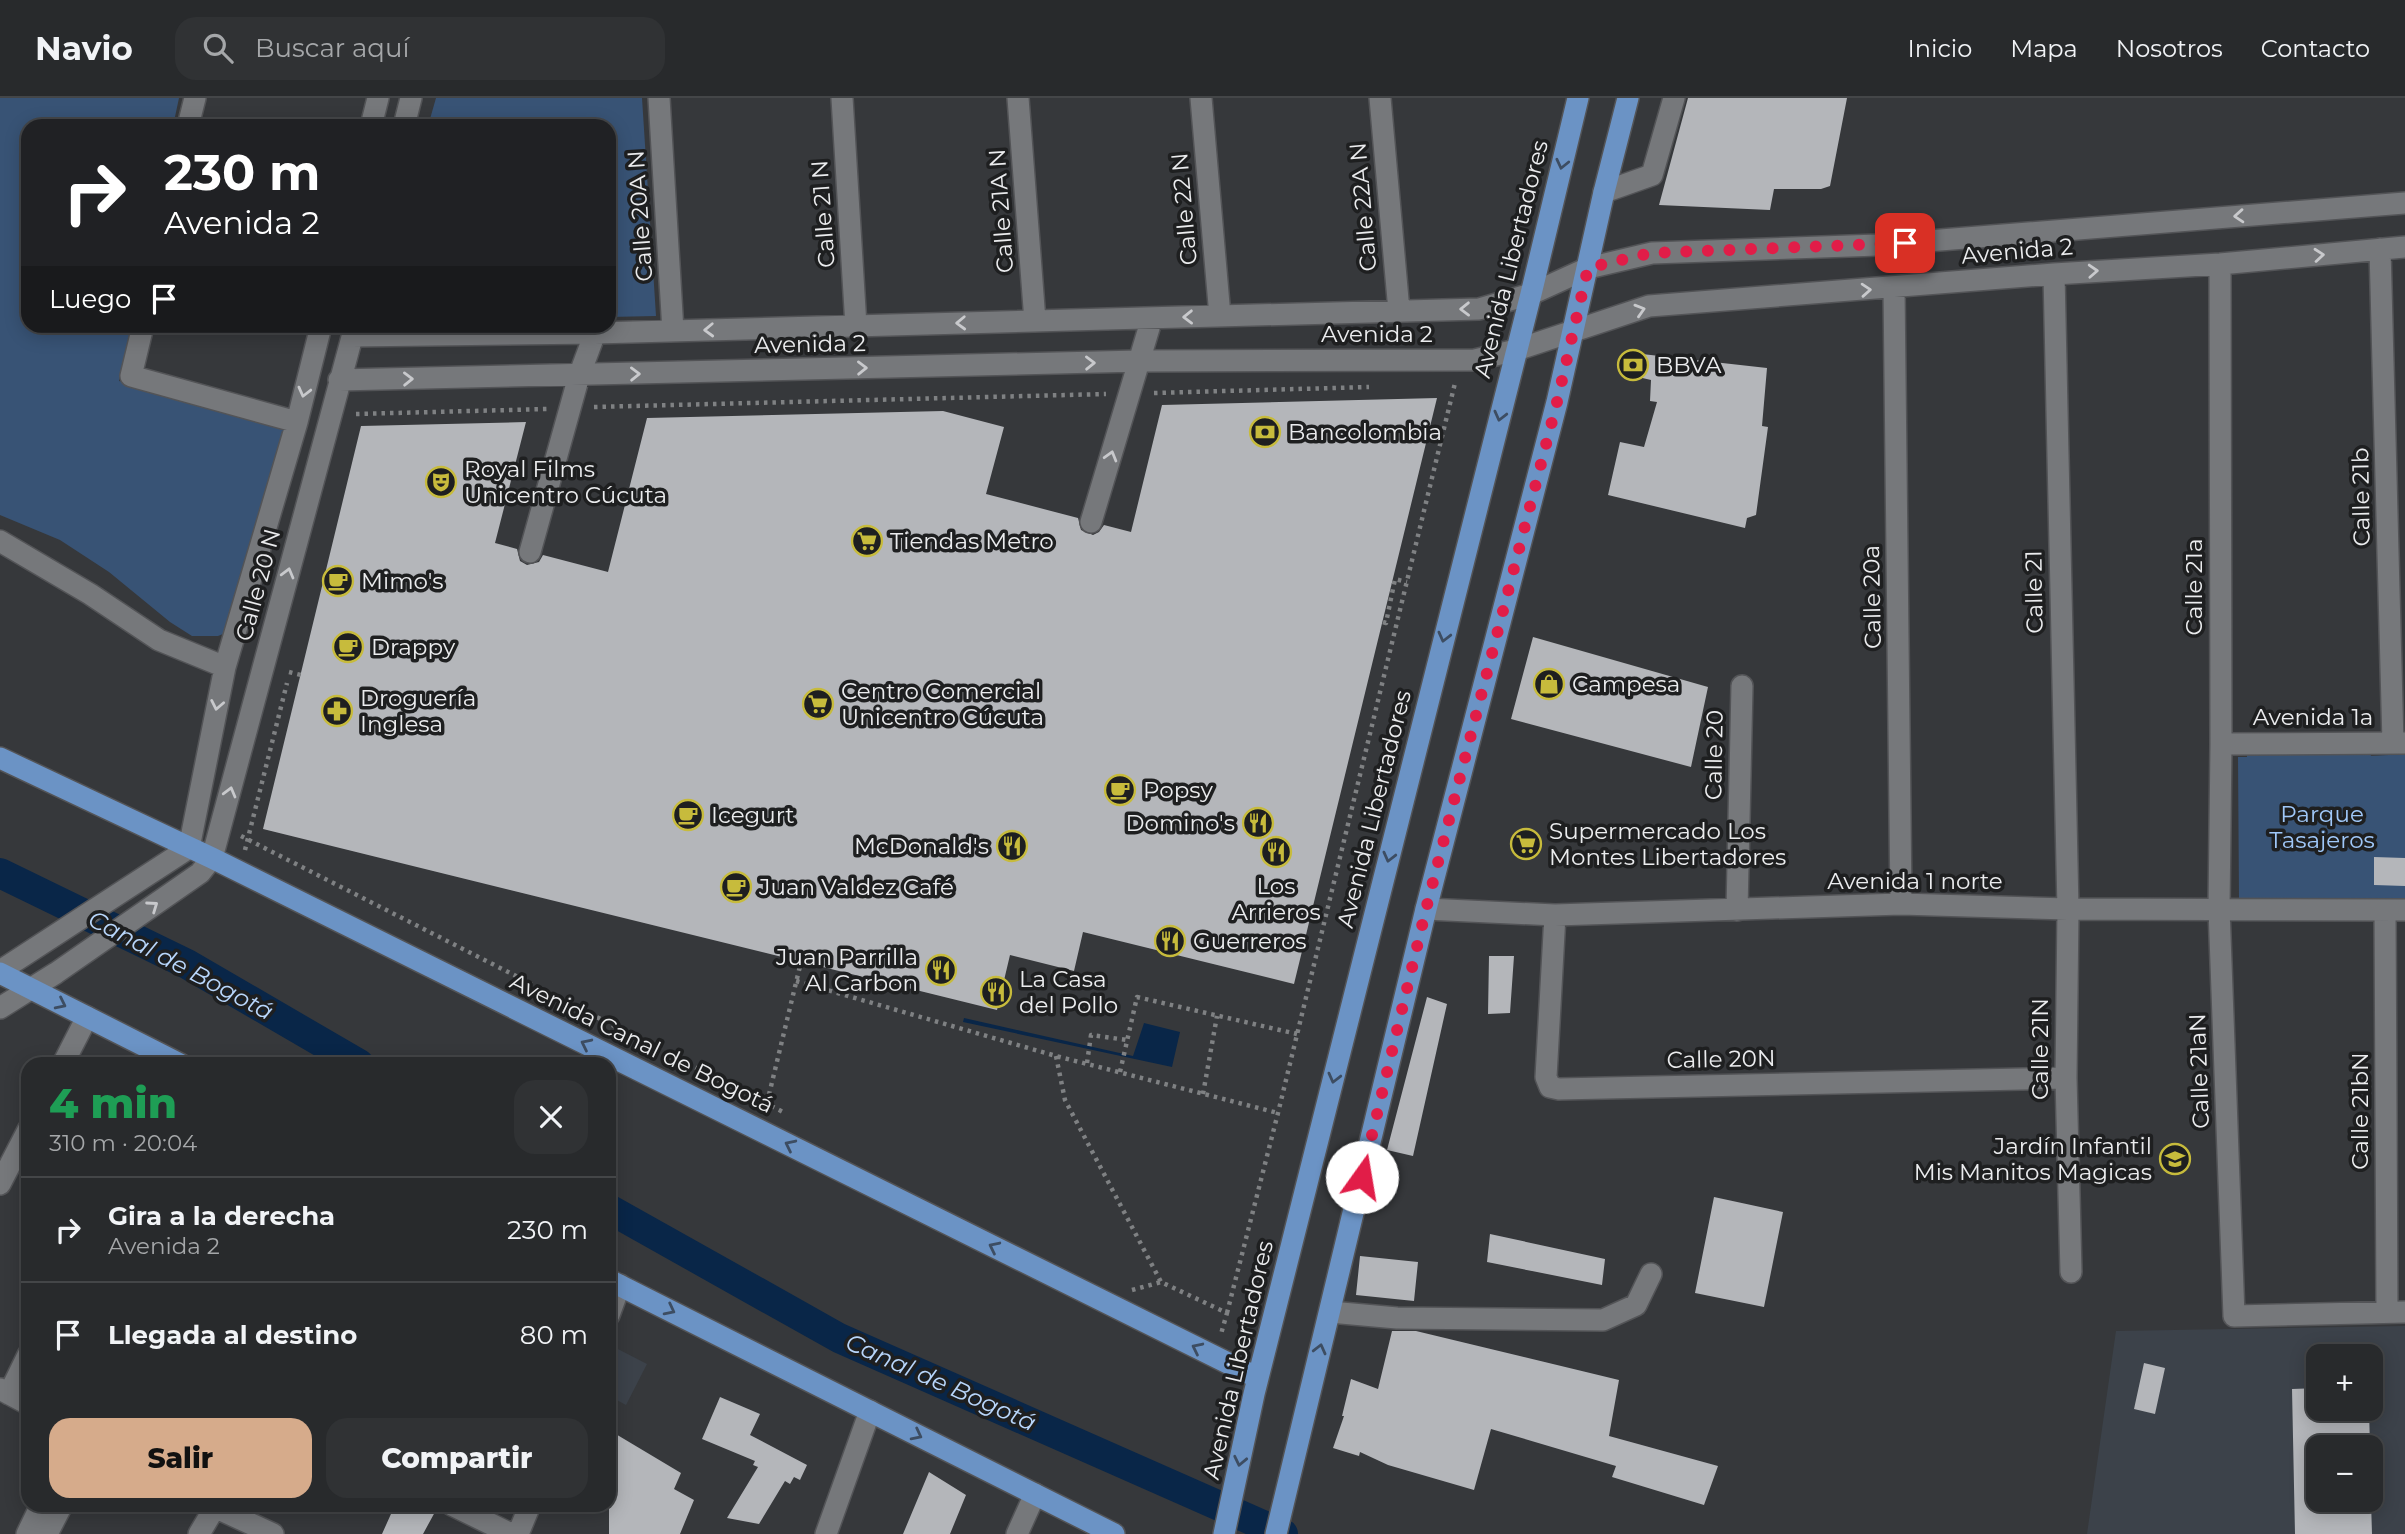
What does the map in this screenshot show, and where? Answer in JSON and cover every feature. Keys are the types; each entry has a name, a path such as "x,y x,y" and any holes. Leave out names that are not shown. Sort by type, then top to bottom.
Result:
{"main road":[{"name":"Avenida Libertadores","path":"1224,1534 1256,1386 1531,295 1578,98"},
{"path":"1276,1534 1426,909 1575,330 1604,192 1628,98"},
{"name":"Avenida Canal de Bogotá","path":"0,758 189,848 206,866 599,1057"},
{"path":"0,972 164,1057"},
{"name":"Avenida Canal de Bogotá","path":"616,1065 1216,1357 1256,1386"},
{"path":"616,1283 1114,1534"}],"street":[{"path":"190,119 195,98"},
{"path":"373,119 378,98"},
{"path":"406,119 411,98"},
{"name":"Calle 20A N","path":"659,98 673,331"},
{"name":"Calle 21 N","path":"842,98 856,326"},
{"name":"Calle 21A N","path":"1018,98 1035,321"},
{"name":"Calle 22 N","path":"1200,98 1220,316"},
{"name":"Calle 22A N","path":"1380,98 1399,311"},
{"path":"1604,192 1652,175 1674,98"},
{"name":"Avenida 2","path":"616,332 1479,309 1531,295 1588,268 1651,253 1878,245 2405,203"},
{"name":"Avenida 2","path":"339,380 1139,361 1475,360 1516,350 1649,306 2054,274 2220,264 2405,247"},
{"name":"Calle 21b","path":"2380,249 2399,743"},
{"name":"Calle 21a","path":"2219,909 2220,264"},
{"name":"Calle 21","path":"2054,274 2068,909"},
{"name":"Calle 20a","path":"1894,288 1901,904"},
{"path":"1091,522 1152,318"},
{"path":"141,333 131,376 297,422"},
{"name":"Calle 20 N","path":"189,848 225,667 297,422 319,333"},
{"name":"Calle 20 N","path":"206,866 220,827 353,333"},
{"path":"530,552 579,376 596,333"},
{"path":"0,541 90,594 159,640 225,667"},
{"name":"Calle 20","path":"1737,910 1742,686"},
{"name":"Avenida 1a","path":"2221,744 2399,743"},
{"path":"0,972 189,848"},
{"path":"0,1008 56,973 206,866"},
{"name":"Avenida 1 norte","path":"1426,909 1555,915 1901,904 2068,909 2395,910"},
{"name":"Calle 21N","path":"2068,909 2066,1078 2071,1272"},
{"name":"Calle 21aN","path":"2219,909 2234,1316 2396,1312"},
{"name":"Calle 21bN","path":"2395,910 2396,1312"},
{"name":"Calle 20N","path":"1555,915 1546,1077 1550,1087 1559,1089 2066,1078"},
{"path":"67,1057 87,1017"},
{"path":"0,1184 21,1144"},
{"path":"1330,1312 1397,1318 1603,1320 1636,1306 1651,1274"},
{"path":"21,1366 4,1395 21,1401"},
{"path":"826,1534 870,1411"},
{"path":"1017,1534 1035,1494"},
{"path":"27,1534 38,1512"},
{"path":"47,1534 58,1512"},
{"path":"200,1534 210,1512"},
{"path":"226,1512 273,1534"},
{"path":"466,1512 511,1534"},
{"path":"518,1534 527,1512"}],"path":[{"path":"1216,1357 1278,1113 1459,360"},
{"path":"1441,385 1466,382"},
{"path":"355,414 1373,387"},
{"path":"1396,625 1384,622 1395,579 1406,582"},
{"path":"289,672 300,675"},
{"path":"220,827 262,845 791,1116"},
{"path":"767,1103 801,962"},
{"path":"796,981 1056,1056 1278,1113"},
{"path":"1120,1072 1137,997 1297,1034"},
{"path":"1203,1094 1217,1016"},
{"path":"1086,1064 1091,1035 1127,1040"},
{"path":"1056,1056 1065,1100 1161,1282 1227,1313"},
{"path":"1129,1291 1161,1282"}],"shaded area":[{"path":"964,1018 1133,1056 1144,1023 1180,1032 1172,1067 963,1022"},
{"path":"2405,1326 2405,1534 2087,1534 2116,1331"},
{"path":"616,1348 647,1364 626,1405 616,1400"}],"green space":[{"path":"0,98 179,98 174,119 21,119 21,333 129,333 119,381 154,388 286,425 238,628 218,636 192,636 170,622 109,572 60,540 0,515"},
{"path":"436,98 642,98 656,316 616,317 616,119 430,119"},
{"name":"Parque Tasajeros","path":"2247,751 2370,752 2371,756 2405,754 2405,898 2239,898 2238,757 2247,757"}],"building":[{"path":"1688,98 1847,98 1830,186 1821,189 1774,189 1770,210 1659,205"},
{"path":"1624,352 1767,368 1762,426 1768,427 1756,515 1747,518 1745,528 1608,495 1620,442 1644,447 1657,402 1650,401 1651,380 1621,373"},
{"path":"1437,398 1294,984 1083,932 1074,971 1010,955 997,1010 263,829 361,426 526,422 495,543 517,549 520,561 527,565 539,562 543,555 608,572 647,418 943,411 1004,427 986,494 1078,518 1081,530 1093,535 1104,525 1131,532 1162,405"},
{"path":"1533,637 1708,687 1691,767 1511,719"},
{"path":"2374,857 2405,858 2405,886 2374,885"},
{"path":"1489,956 1514,956 1510,1013 1488,1014"},
{"path":"1427,997 1447,1004 1413,1156 1387,1150"},
{"path":"1714,1197 1783,1212 1764,1307 1695,1293"},
{"path":"1490,1234 1605,1259 1602,1285 1487,1262"},
{"path":"1360,1256 1418,1262 1414,1301 1356,1295"},
{"path":"1392,1331 1416,1331 1619,1380 1609,1436 1718,1466 1704,1505 1612,1477 1616,1466 1491,1429 1474,1490 1388,1465 1360,1452 1359,1456 1333,1448 1344,1416 1351,1379 1378,1389"},
{"path":"2144,1363 2165,1368 2155,1414 2134,1409"},
{"path":"2306,1388 2306,1421 2369,1421 2370,1435 2306,1435 2306,1512 2371,1512 2372,1534 2295,1534 2292,1389"},
{"path":"720,1397 760,1414 750,1435 807,1465 800,1480 794,1477 790,1484 785,1481 759,1524 727,1518 758,1467 753,1465 755,1461 702,1439"},
{"path":"616,1434 681,1473 674,1489 694,1500 680,1534 609,1534 609,1512 616,1512"},
{"path":"929,1472 966,1495 950,1534 903,1534"},
{"path":"392,1512 435,1512 423,1534 382,1534"}],"waterway":[{"name":"Canal de Bogotá","path":"0,873 187,964 347,1057"},
{"name":"Canal de Bogotá","path":"616,1213 839,1338 1283,1534"}],"place":[{"name":"BBVA","path":"1633,365"},
{"name":"Bancolombia","path":"1265,432"},
{"name":"Royal Films Unicentro Cúcuta","path":"441,482"},
{"name":"Tiendas Metro","path":"867,541"},
{"name":"Mimo's","path":"338,581"},
{"name":"Drappy","path":"348,647"},
{"name":"Campesa","path":"1549,684"},
{"name":"Centro Comercial Unicentro Cúcuta","path":"818,704"},
{"name":"Droguería Inglesa","path":"337,711"},
{"name":"Popsy","path":"1120,790"},
{"name":"Icegurt","path":"688,815"},
{"name":"Domino's","path":"1258,823"},
{"name":"Supermercado Los Montes Libertadores","path":"1526,844"},
{"name":"McDonald's","path":"1012,846"},
{"name":"Los Arrieros","path":"1276,852"},
{"name":"Juan Valdez Café","path":"736,887"},
{"name":"Guerreros","path":"1170,941"},
{"name":"Juan Parrilla Al Carbon","path":"941,970"},
{"name":"La Casa del Pollo","path":"996,992"},
{"name":"Jardín Infantil Mis Manitos Magicas","path":"2175,1159"}],"route":[{"path":"1362,1177 1426,909 1557,402 1588,268 1651,253 1905,243"}]}
